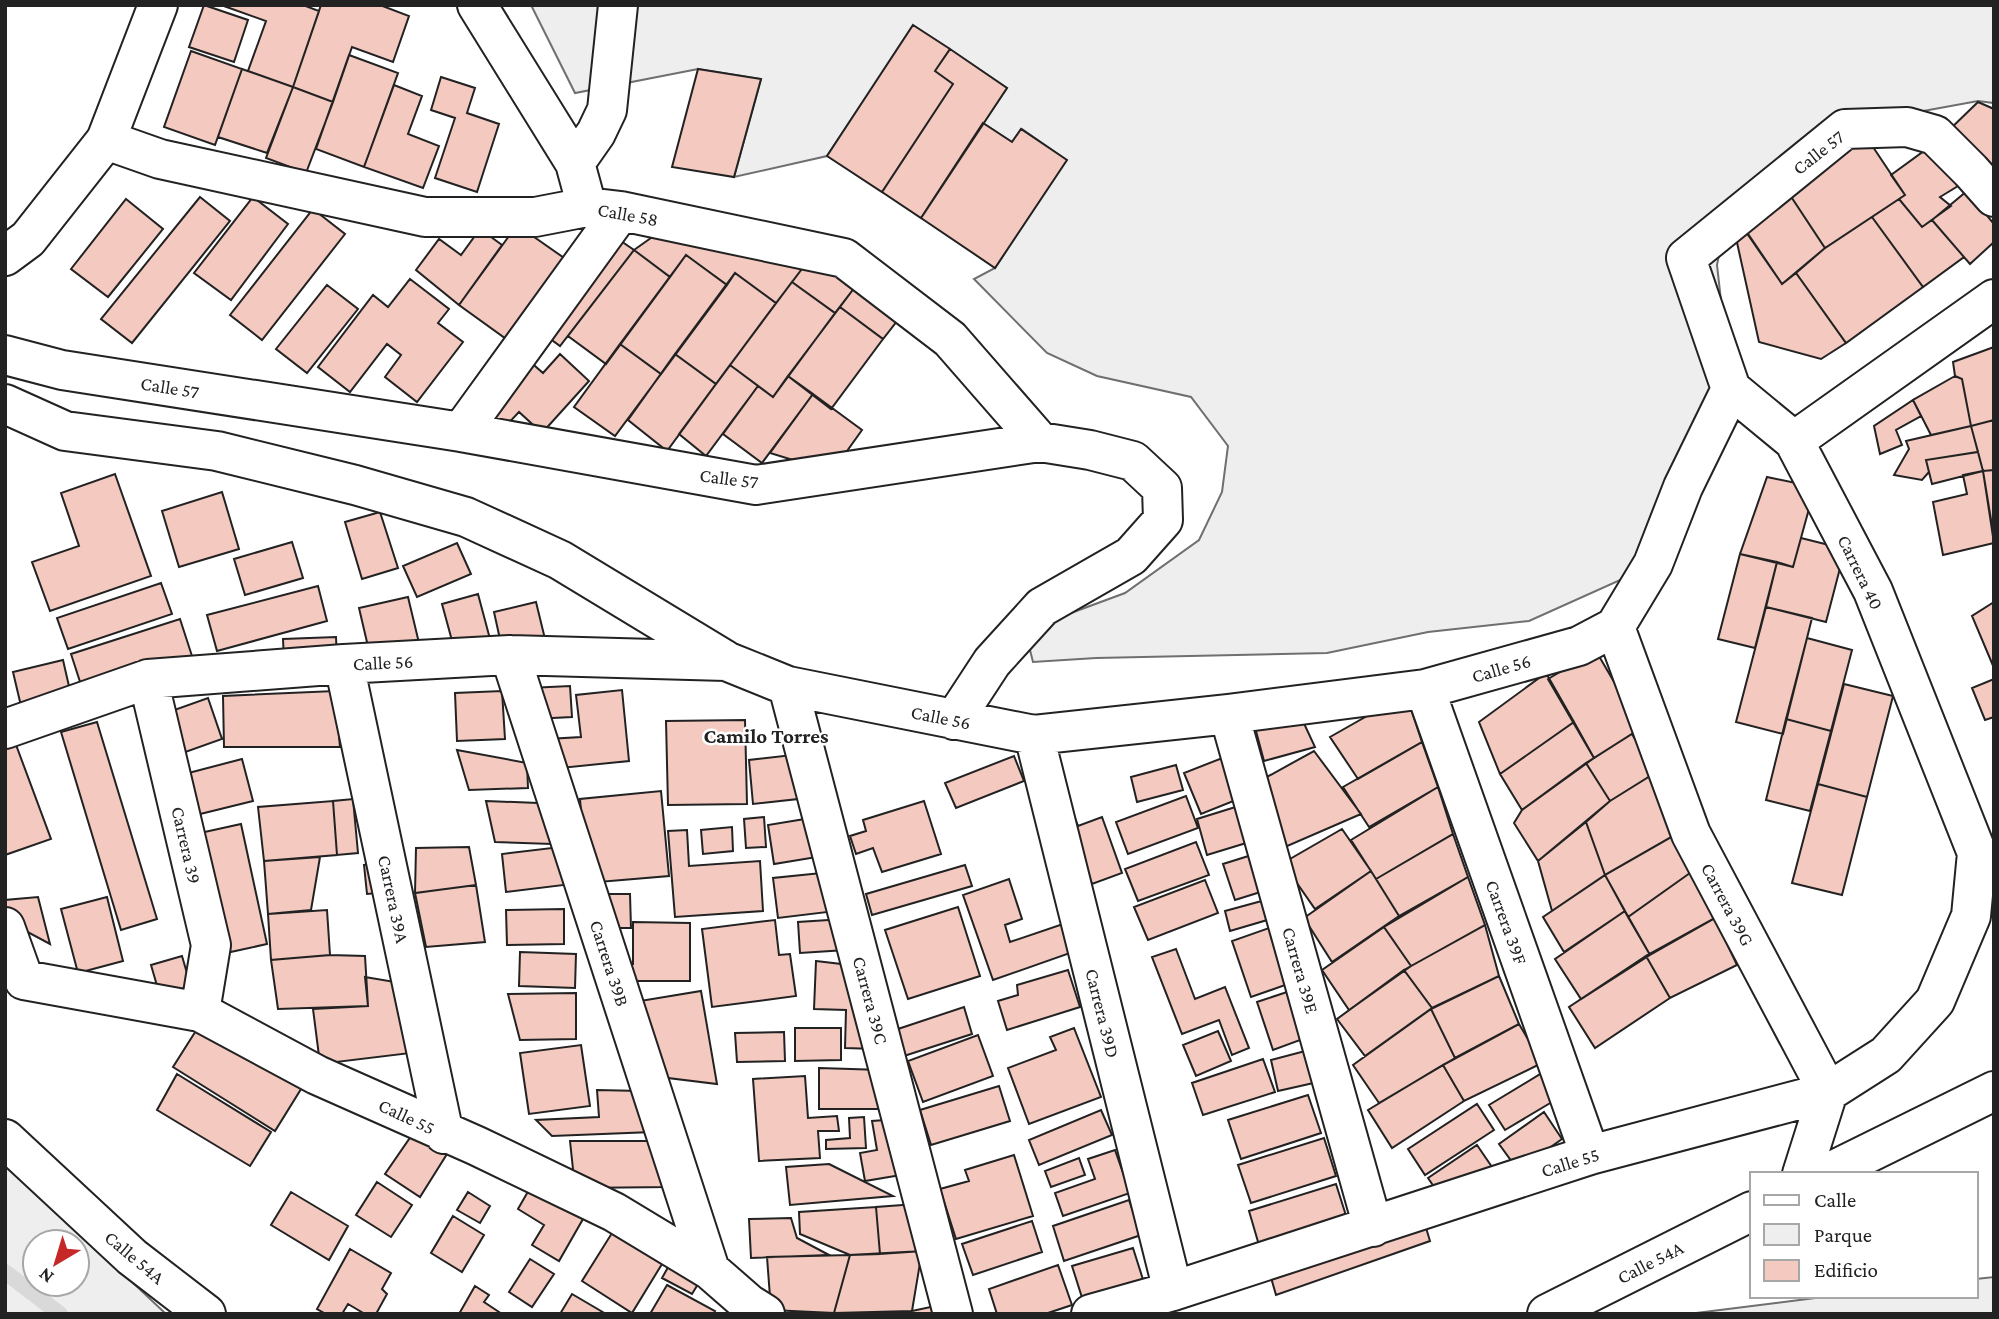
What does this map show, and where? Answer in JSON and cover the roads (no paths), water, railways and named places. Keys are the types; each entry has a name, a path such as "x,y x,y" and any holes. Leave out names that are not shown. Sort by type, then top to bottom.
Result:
{"street":[{"path":"5,256 27,239 106,140 158,5"},
{"path":"461,432 604,209 478,5"},
{"path":"575,163 596,133 607,110 618,5"},
{"name":"Calle 57","path":"1731,389 1686,258 1845,129 1907,127 1935,135 1994,197"},
{"name":"Calle 58","path":"106,140 160,159 425,217 536,217 604,209 844,258 950,339 1040,442"},
{"path":"1794,441 1994,299"},
{"name":"Calle 57","path":"5,355 62,370 461,432 756,485 1040,442 1090,450 1133,461 1163,488 1163,520 1131,556 1042,607 992,662 954,720"},
{"path":"1615,627 1653,564 1683,487 1731,389"},
{"name":"Carrera 40","path":"1731,389 1794,441 1872,591 1978,853 1971,916"},
{"path":"5,405 65,431 217,451 355,485 466,517 560,560 726,661"},
{"name":"Calle 56","path":"5,729 148,679 510,655 726,661 789,686 1034,735 1425,689 1579,646 1615,627"},
{"name":"Carrera 39G","path":"1615,627 1691,834 1828,1092"},
{"name":"Carrera 39B","path":"510,655 710,1270"},
{"name":"Carrera 39A","path":"344,664 444,1134"},
{"name":"Carrera 39","path":"148,679 211,945 200,1012"},
{"name":"Carrera 39C","path":"789,686 953,1314"},
{"name":"Carrera 39F","path":"1425,689 1590,1155"},
{"name":"Carrera 39E","path":"1229,714 1373,1227"},
{"name":"Carrera 39D","path":"1034,735 1172,1291"},
{"name":"Calle 55","path":"1091,1314 1373,1227 1590,1155 1828,1092 1886,1055 1935,1001 1971,916"},
{"name":"Calle 55","path":"5,927 24,980 200,1012 317,1075 444,1134 477,1146 614,1212 710,1270 749,1304 765,1314"},
{"path":"1830,1172 1994,1091"},
{"path":"1803,1172 1828,1092"},
{"name":"Calle 54A","path":"5,1139 132,1257 206,1314"},
{"name":"Calle 54A","path":"1548,1314 1750,1211"}],"waterway":[{"path":"5,1272 60,1314"}],"district":[{"name":"Camilo Torres","path":"766,736"}]}
